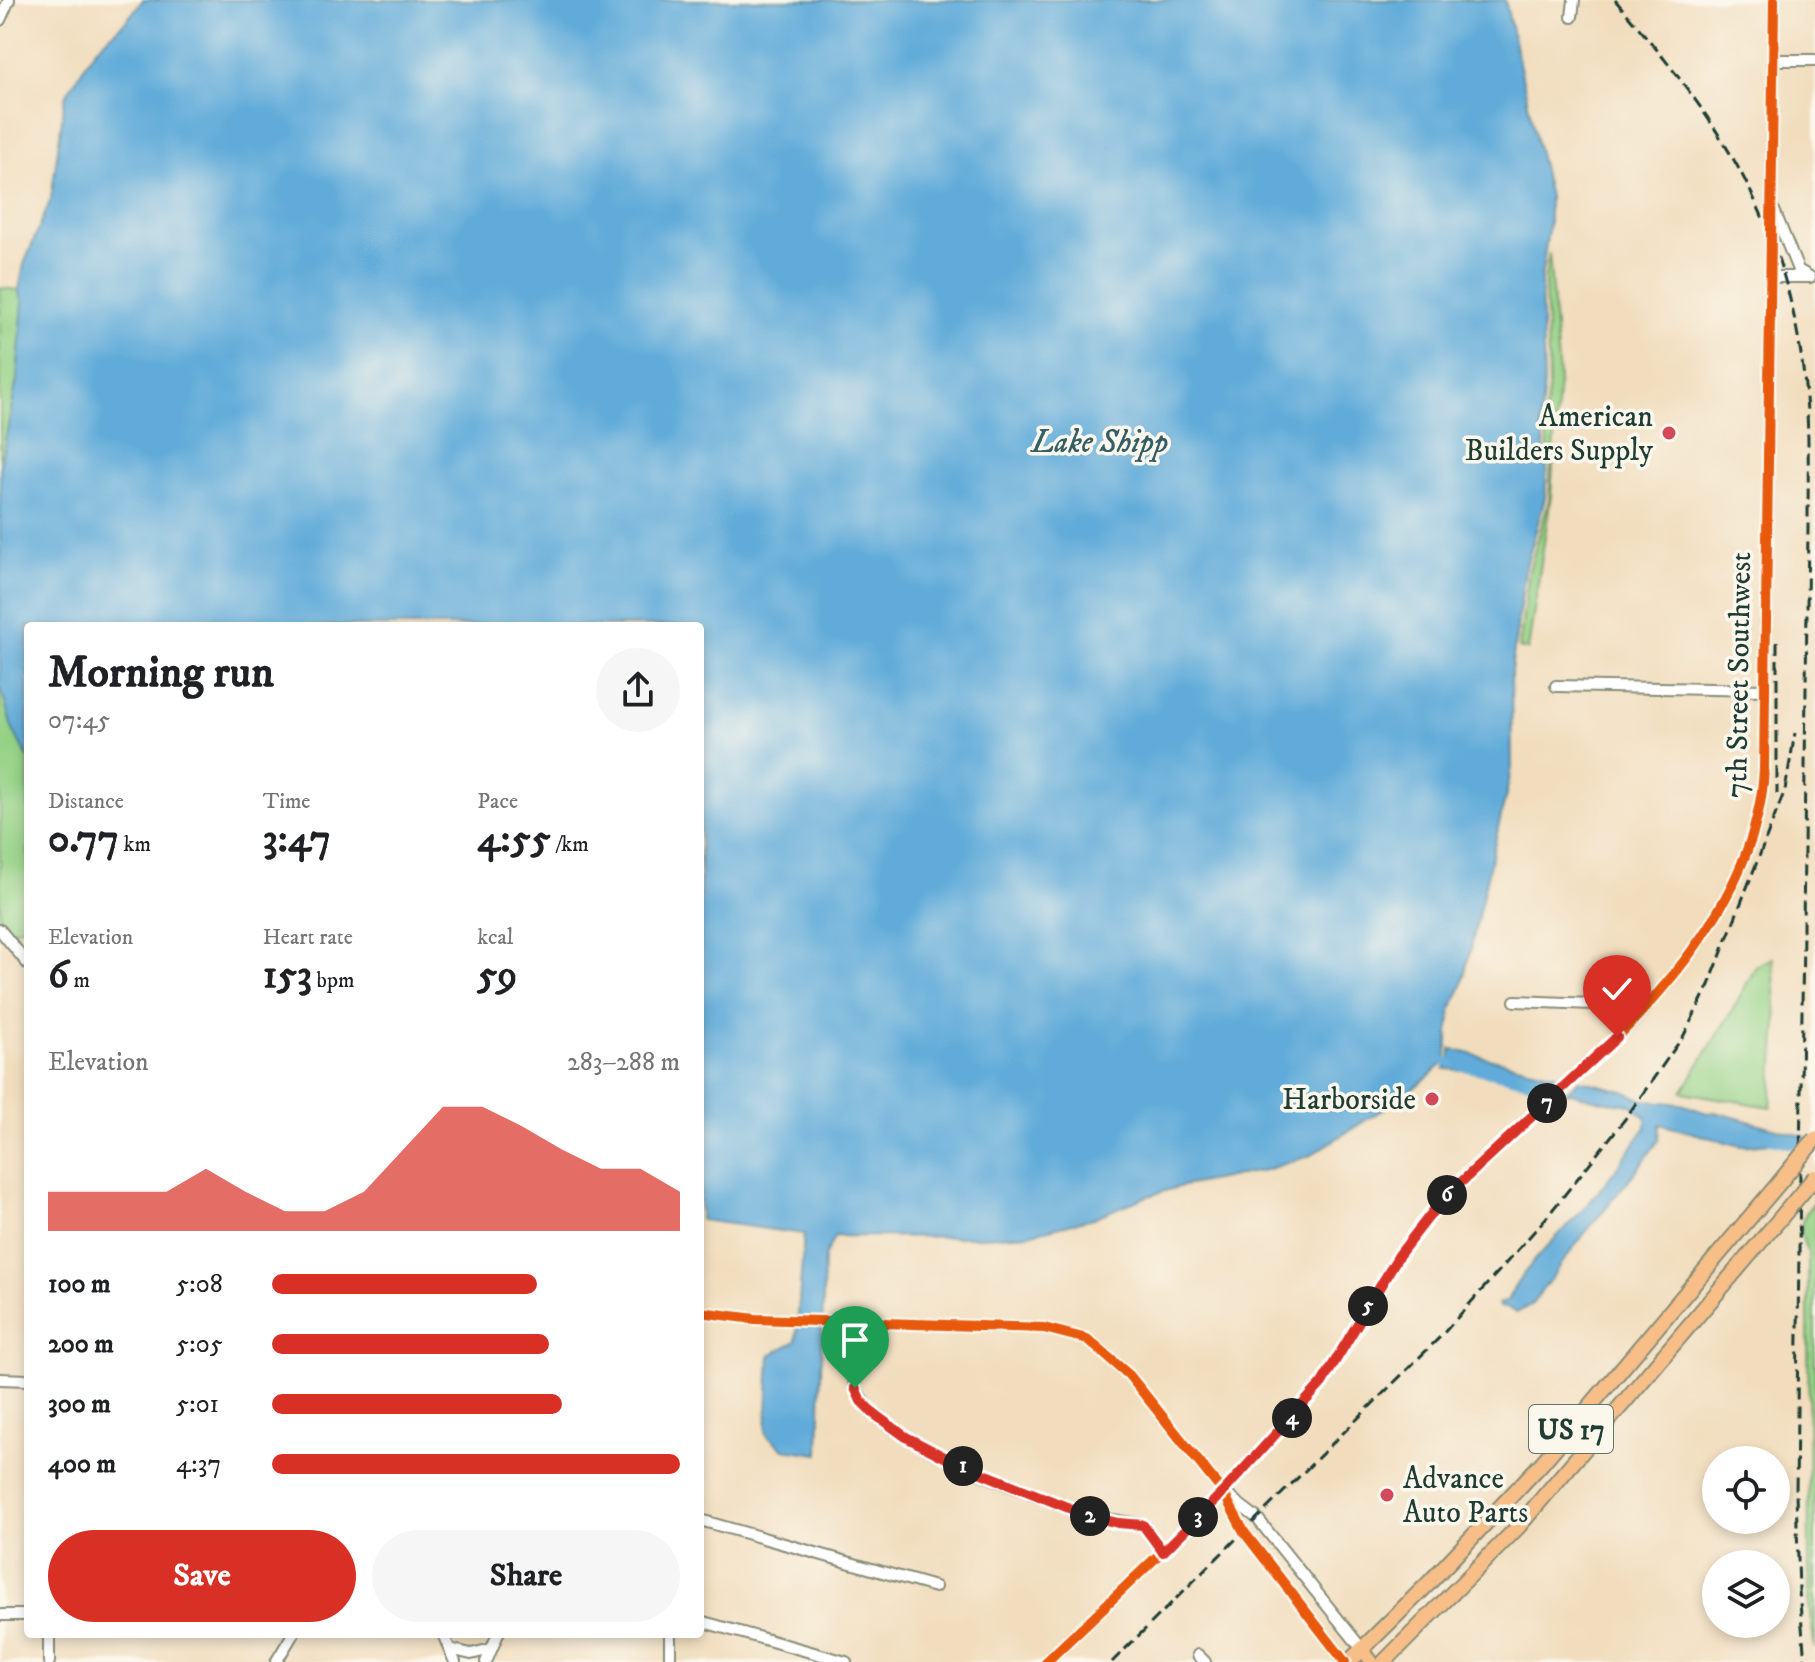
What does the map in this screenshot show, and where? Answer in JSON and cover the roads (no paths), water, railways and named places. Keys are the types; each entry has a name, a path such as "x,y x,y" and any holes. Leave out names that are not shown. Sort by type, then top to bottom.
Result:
{"highway":[{"name":"US 17","path":"1347,1662 1428,1584 1542,1463 1815,1139"},
{"name":"US 17","path":"1384,1662 1518,1527 1815,1177"}],"main road":[{"path":"1362,1649 1372,1662"}],"street":[{"path":"0,20 9,0"},
{"path":"1572,17 1574,0"},
{"name":"7th Street Southwest","path":"1046,1662 1223,1492 1322,1383 1399,1255 1430,1213 1469,1173 1589,1066 1646,1006 1718,912 1747,853 1757,824 1763,789 1774,0"},
{"path":"1774,60 1815,60"},
{"path":"1772,206 1798,270 1812,277"},
{"path":"1770,277 1812,277"},
{"path":"1556,686 1764,690"},
{"path":"0,930 4,942 24,960"},
{"path":"1515,1001 1646,1006"},
{"path":"704,1316 1044,1328 1087,1339 1129,1375 1223,1492 1244,1532 1347,1662"},
{"path":"849,1322 854,1380 861,1401 874,1414 931,1451 981,1474 1089,1516 1143,1525 1163,1552"},
{"path":"0,1379 24,1380"},
{"path":"1223,1492 1257,1518 1362,1649"},
{"path":"704,1521 935,1587"},
{"path":"0,1615 24,1615"},
{"path":"704,1622 846,1662"},
{"path":"49,1638 49,1662"},
{"path":"276,1662 291,1638"},
{"path":"445,1638 455,1662"},
{"path":"486,1662 496,1638"},
{"path":"670,1638 670,1662"},
{"path":"450,1649 471,1654 491,1649"}],"water":[{"name":"Lake Shipp","path":"143,0 1505,0 1549,197 1549,223 1541,279 1544,383 1540,422 1547,467 1545,498 1525,570 1511,671 1512,768 1462,986 1451,1010 1446,1062 1404,1096 1309,1156 1265,1170 1178,1187 1093,1218 1029,1234 983,1237 835,1236 824,1257 819,1454 784,1449 766,1434 770,1355 796,1341 804,1234 704,1221 704,622 24,622 24,750 12,728 0,685 0,467 17,380 23,302 19,290 24,264 51,199 65,97 96,48 126,21"},
{"path":"1451,1049 1566,1077 1554,1089 1504,1074 1445,1069 1450,1063"},
{"path":"1579,1080 1624,1091 1643,1100 1681,1104 1810,1138 1804,1145 1789,1141 1741,1146 1660,1124 1659,1140 1640,1166 1532,1304 1516,1313 1498,1304 1507,1301 1529,1267 1596,1194 1646,1127 1646,1118 1632,1105 1566,1092"}],"waterway":[{"path":"1446,1062 1542,1084"},
{"path":"1771,1139 1814,1148"}],"railway":[{"path":"1615,0 1684,84 1739,169 1761,214 1779,262 1793,313 1803,369 1808,428 1808,527 1796,1493 1805,1662"},
{"path":"1777,641 1777,794"},
{"path":"1112,1662 1441,1336 1546,1218 1625,1119 1684,1035 1709,985 1785,790 1795,733"}],"place":[{"name":"American Builders Supply","path":"1669,433"},
{"name":"Harborside","path":"1432,1099"},
{"name":"Advance Auto Parts","path":"1387,1495"}]}
